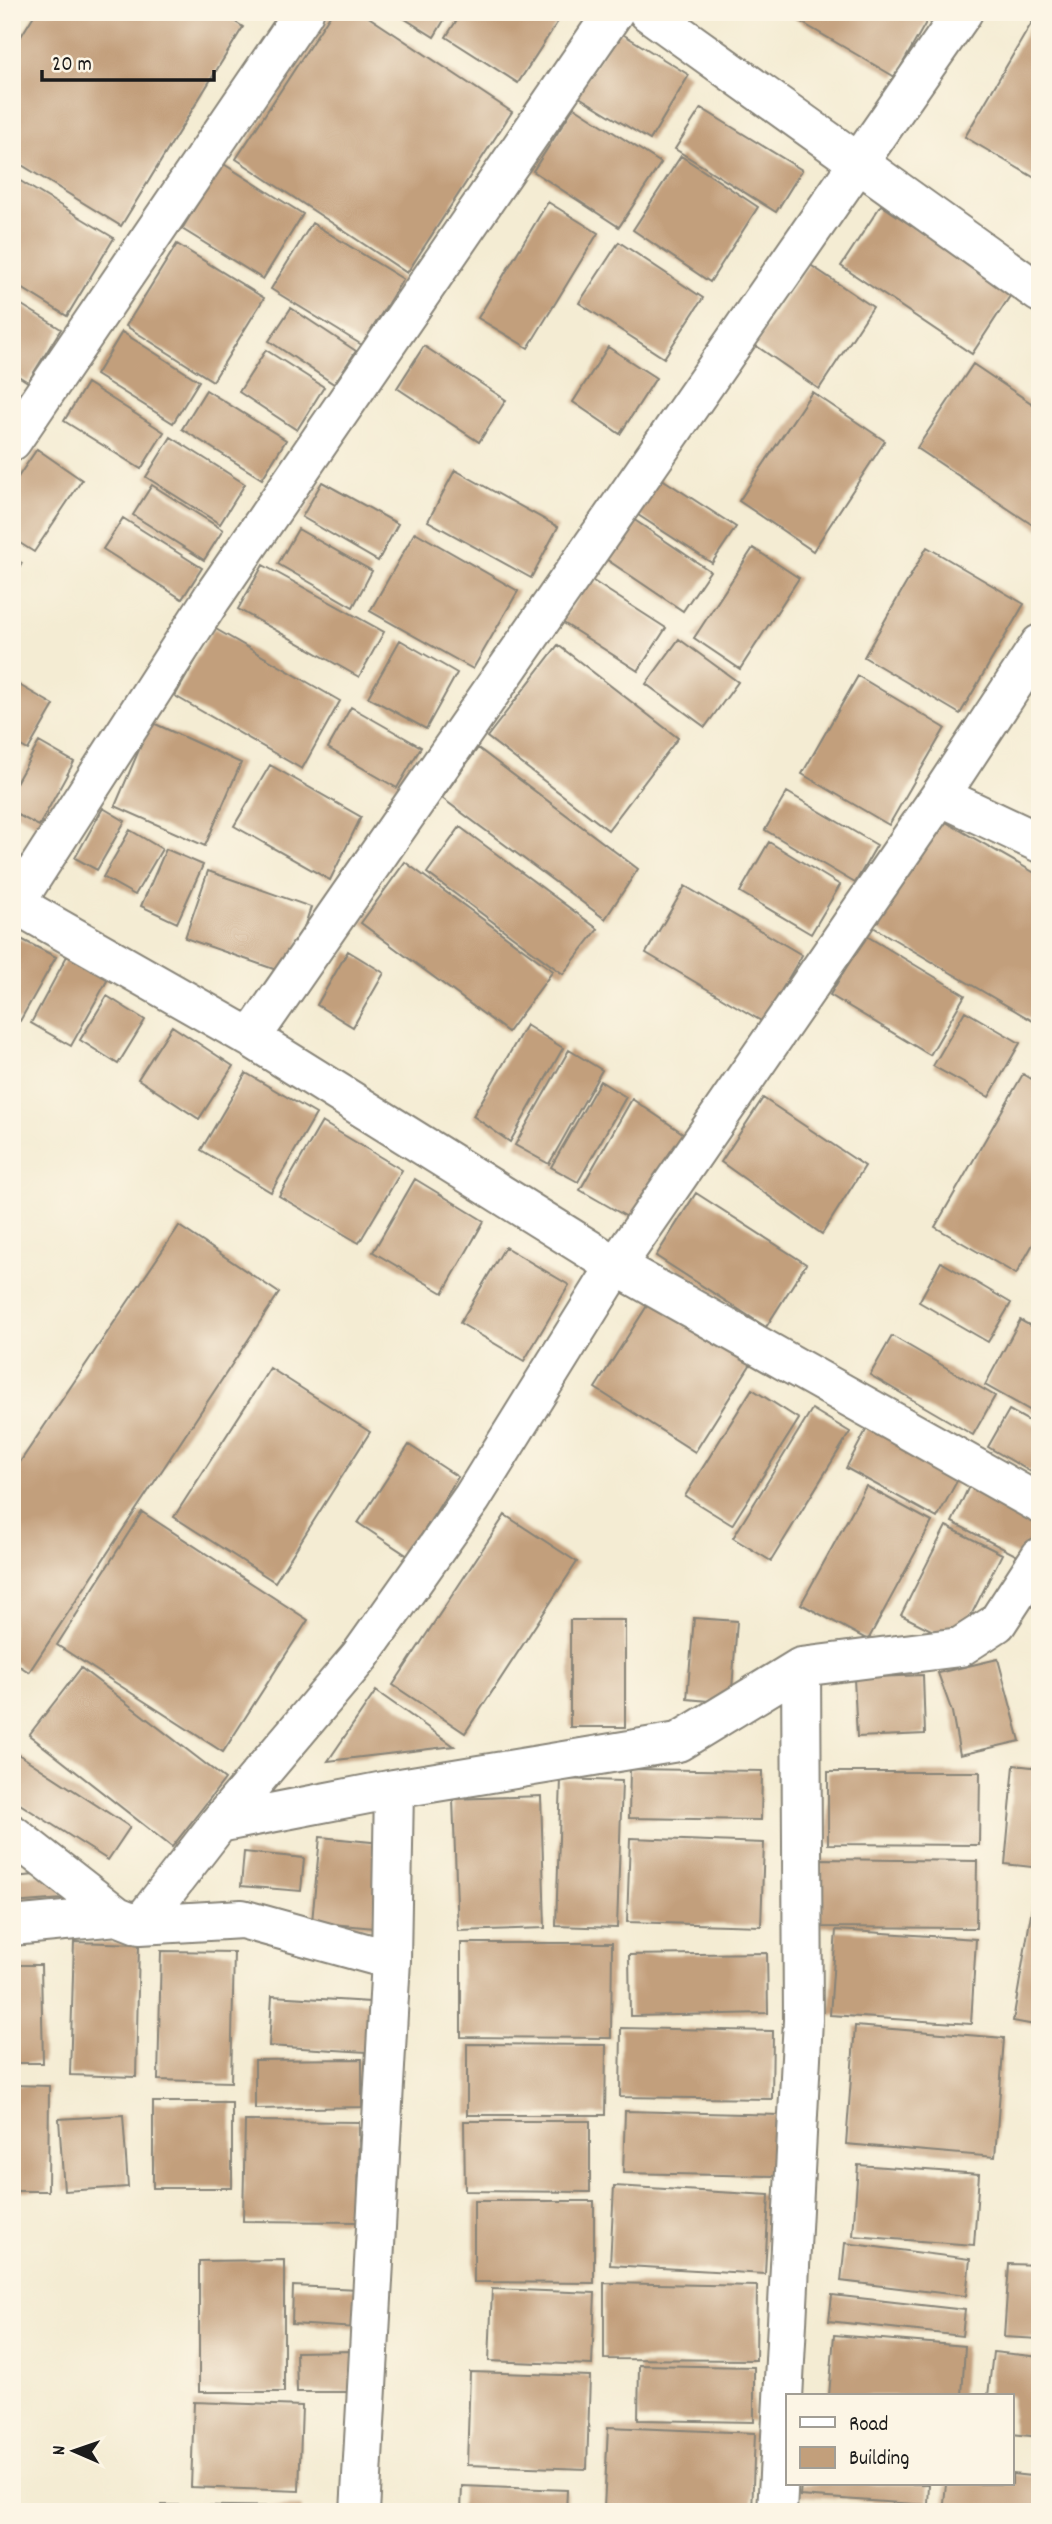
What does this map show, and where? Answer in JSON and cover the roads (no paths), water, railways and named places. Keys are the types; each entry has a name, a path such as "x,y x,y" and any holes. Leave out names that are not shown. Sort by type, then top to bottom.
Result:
{"street":[{"path":"12,441 304,12"},
{"path":"614,12 212,598 14,903 251,1038 616,1266 1040,1504"},
{"path":"648,12 1040,293"},
{"path":"251,1038 964,12"},
{"path":"129,1920 219,1823 360,1656 472,1498 616,1266 940,796 1040,644"},
{"path":"940,796 1040,843"},
{"path":"219,1823 394,1789 678,1742 801,1667 960,1647 997,1623 1040,1556"},
{"path":"777,2512 803,2020 801,1667"},
{"path":"360,2512 391,1959 394,1789"},
{"path":"12,1834 129,1920"},
{"path":"12,1926 129,1920 243,1919 391,1959"}]}
